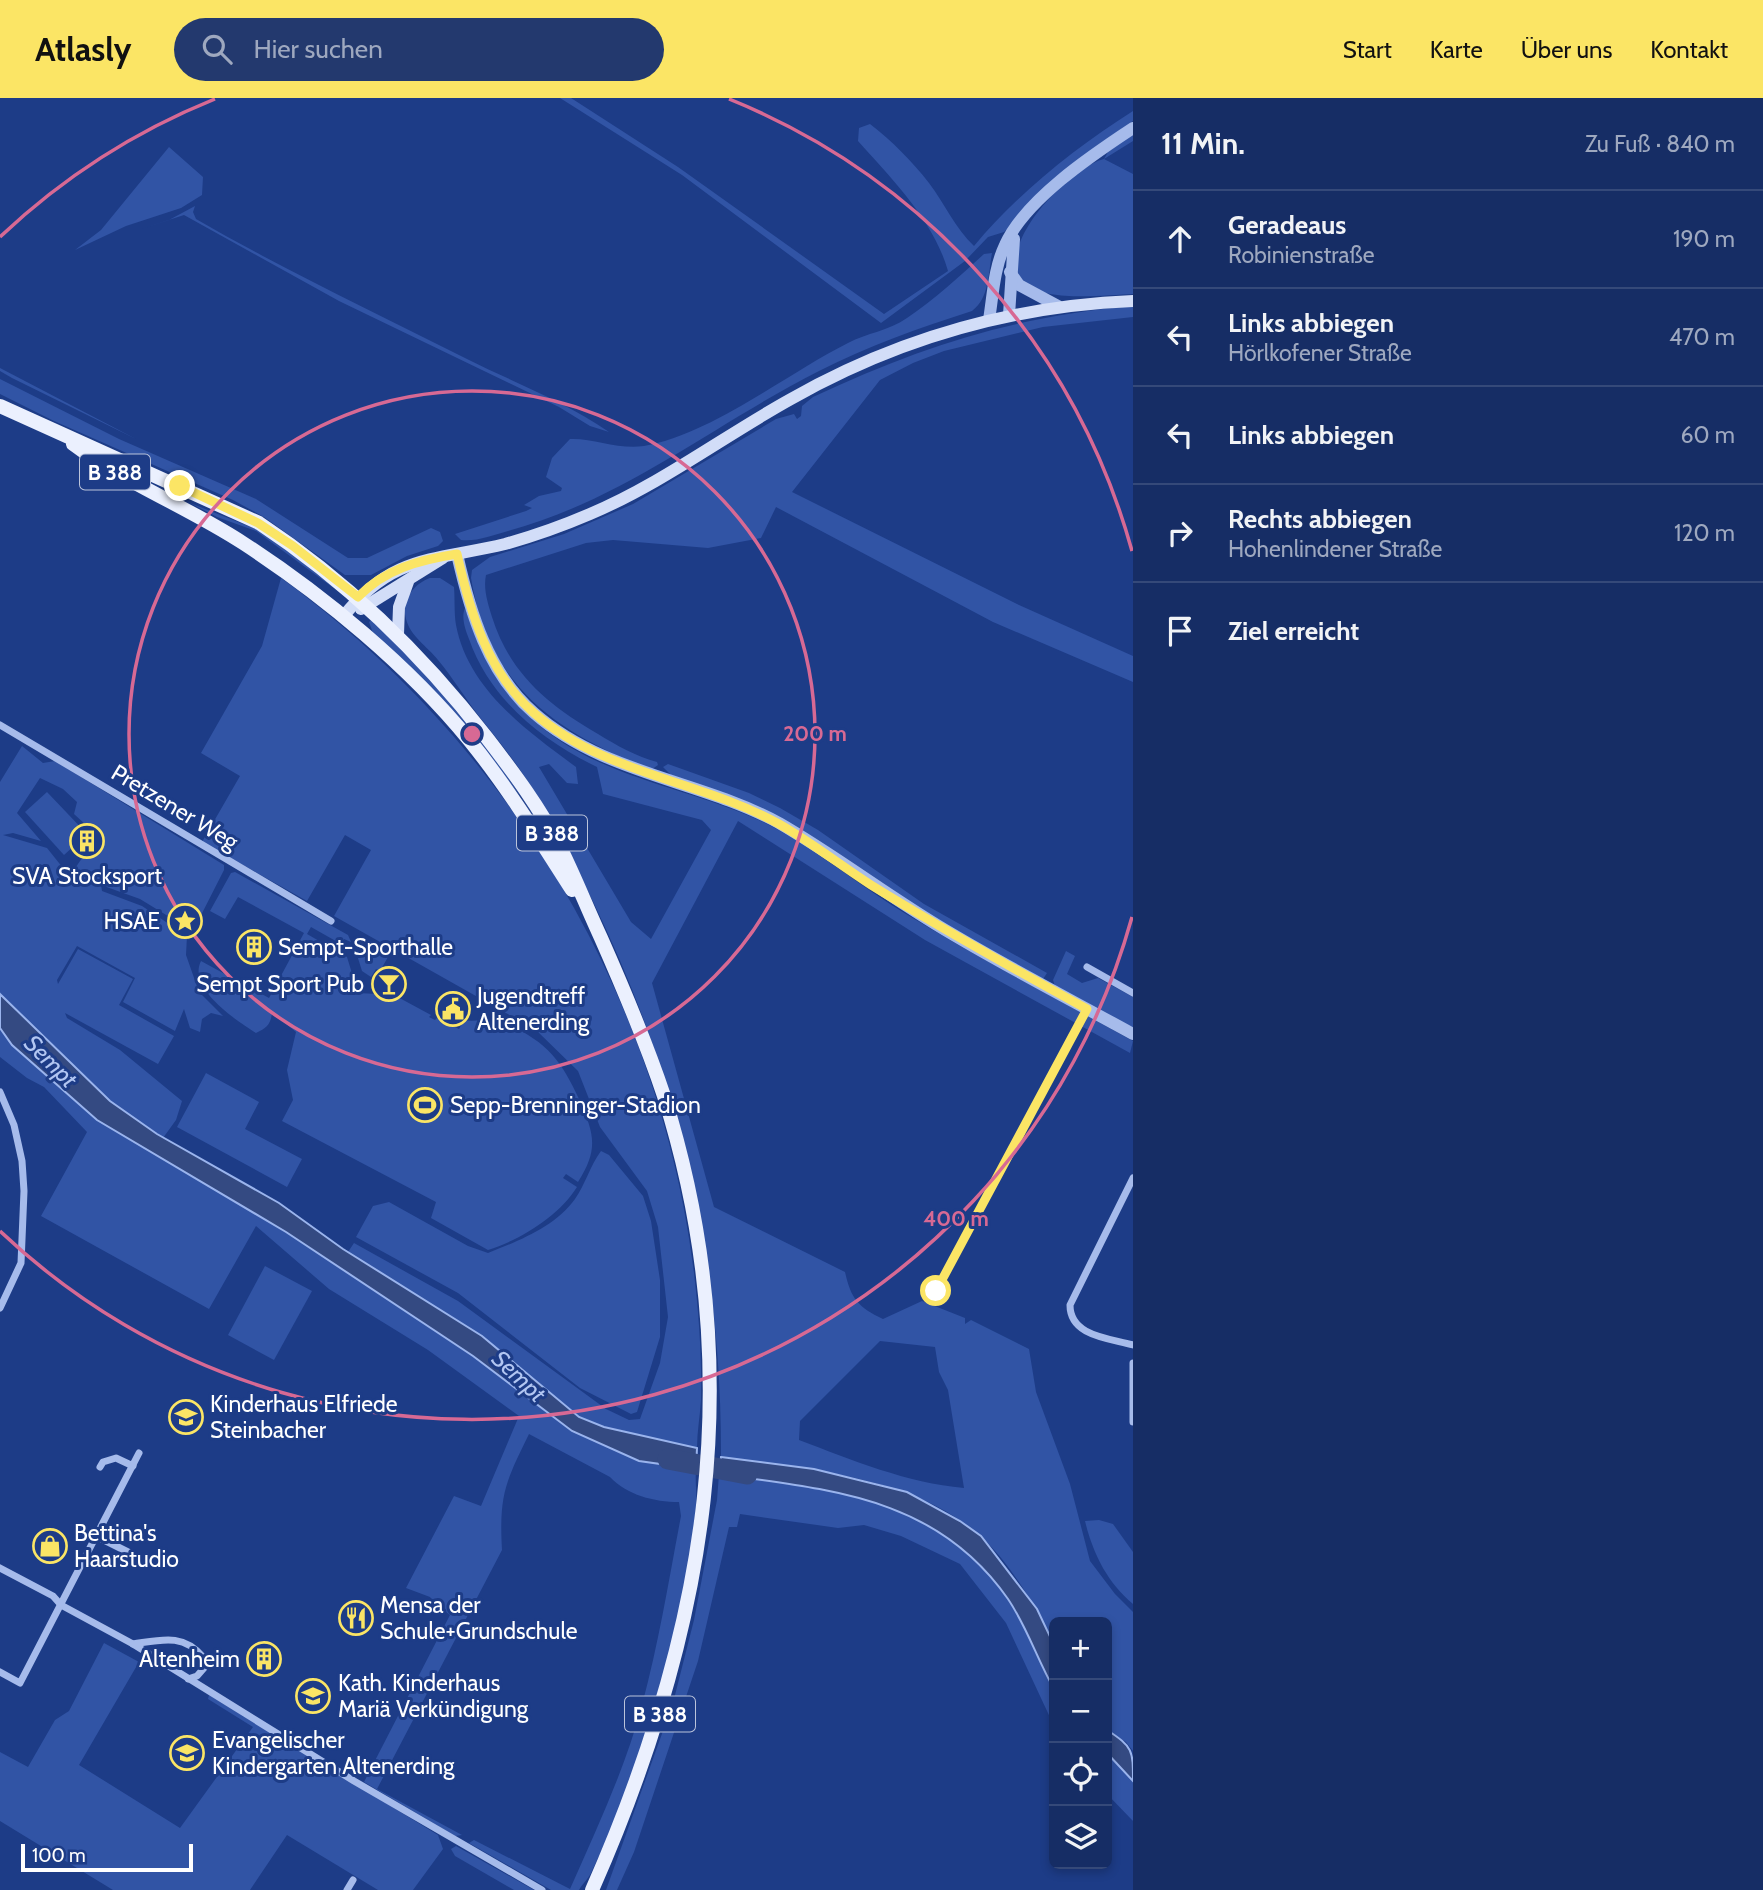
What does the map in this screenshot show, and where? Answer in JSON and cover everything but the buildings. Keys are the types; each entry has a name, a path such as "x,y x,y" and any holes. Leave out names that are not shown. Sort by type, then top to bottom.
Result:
{"main road":[{"path":"363,602 374,583 411,563 515,541 593,513 651,483 792,398 850,368 912,342 1009,315 1058,306 1133,300"},
{"name":"B 388","path":"0,406 62,436 96,447 258,523 293,546 398,634 451,691 528,792 560,846 639,1024 674,1133 701,1259 709,1364 709,1448 688,1604 664,1702 636,1786 592,1890"},
{"name":"B 388","path":"62,436 107,467 245,544 343,617 398,667 469,740 518,807 597,930"},
{"path":"343,617 363,602 408,582 451,555"},
{"path":"398,634 400,601 408,582"}],"street":[{"path":"989,320 997,270 1005,244 1017,226 1051,189 1133,128"},
{"path":"1009,315 1010,272 1017,226"},
{"path":"1010,272 1019,285 1058,306"},
{"path":"451,555 492,660 519,698 552,727 607,757 778,823 953,935 1133,1034"},
{"name":"Pretzener Weg","path":"0,725 331,920"},
{"path":"1087,967 1133,993"},
{"path":"929,1298 936,1291 1087,1009"},
{"path":"0,1092 14,1125 22,1161 23,1251 12,1284 0,1308"},
{"path":"1133,1178 1071,1300 1072,1320 1080,1329 1133,1345"},
{"path":"1133,1363 1133,1422"},
{"path":"0,1672 20,1683 139,1453"},
{"path":"100,1467 103,1462 116,1458 133,1466"},
{"path":"96,1536 128,1552"},
{"path":"0,1568 133,1644 365,1787 542,1890"},
{"path":"133,1644 175,1638 186,1642 203,1657 204,1668 197,1676 188,1679"},
{"path":"347,1890 353,1880"}],"shaded area":[{"path":"560,98 571,98 678,167 884,314 948,271 933,235 911,202 858,141 859,128 870,124 916,167 961,232 974,246 1028,190 1069,156 1133,111 1133,121 1096,146 1004,232 988,237 965,261 881,323 682,175"},
{"path":"1133,134 1133,141 1104,159 1108,152"},
{"path":"169,147 203,177 202,195 181,208 126,226 75,250 101,230"},
{"path":"1104,159 1133,174 1133,294 1063,296 1049,294 1027,285 1017,270 1017,252 1025,232 1054,193 1072,177"},
{"path":"195,206 193,212 196,219 229,238 364,308 557,402 609,432 590,426 559,407 339,301 184,215 170,220"},
{"path":"992,253 985,292 972,311 894,338 819,371 629,481 590,500 550,517 484,538 461,540 455,534 526,511 532,508 524,505 539,496 561,491 562,488 546,477 552,458 570,439 635,447 669,440 695,429 748,402 848,343 900,322 937,295 984,254"},
{"path":"1133,306 1133,317 1043,327 944,351 880,380 792,492 1019,605 1133,656 1133,682 993,622 776,507 761,538 708,548 613,540 586,543 486,575 486,591 492,617 509,655 520,671 563,712 627,750 657,762 658,765 651,770 585,739 557,721 532,700 511,676 493,648 480,616 471,578 472,570 490,557 564,534 633,504 776,419 794,414 797,419 801,416 802,406 813,397 891,363 968,336 1008,326 1048,317"},
{"path":"0,368 136,439 12,378 0,371"},
{"path":"0,379 119,439 256,499 348,558 367,558 431,528 440,532 443,541 438,546 407,556 371,575 345,575 264,517 233,500 54,421 0,394"},
{"path":"190,503 261,531 300,558 335,589 256,531 217,517"},
{"path":"281,578 362,644 436,717 502,797 560,883 608,974 647,1070 676,1170 694,1273 699,1321 701,1400 697,1448 604,1427 579,1417 482,1336 348,1252 354,1243 458,1301 606,1409 629,1420 640,1419 660,1363 668,1317 658,1227 647,1191 600,1127 578,1071 536,1030 334,916 371,850 345,835 307,901 202,842 240,776 201,753 262,646"},
{"path":"430,578 440,578 454,587 456,625 473,669 487,689 520,724 576,767 578,784 567,783 549,764 539,767 631,922 651,939 711,830 702,820 603,794 597,767 537,730 504,699 490,681 478,661 466,631 463,619 465,608 487,661 508,692 533,720 574,750 630,775 746,814 773,827 934,931 1133,1041 1130,1053 925,940 738,821 652,983 714,1207 845,1272 857,1301 883,1319 922,1301 965,1318 965,1324 971,1320 1029,1349 1036,1392 1070,1484 1090,1561 1115,1594 1133,1612 1133,1751 1126,1742 1112,1733 1112,1617 1049,1617 1049,1635 1031,1601 1001,1558 979,1535 952,1515 923,1500 857,1478 721,1457 718,1367 709,1279 694,1193 673,1109 647,1027 614,947 576,867 532,788 434,655 408,625 405,606 418,584","holes":["880,1341 935,1347 939,1372 948,1390 964,1488 901,1476 799,1440 800,1421"]},
{"path":"372,619 390,634 454,708 521,797 465,726 374,636 369,622"},
{"path":"22,746 43,763 55,761 224,865 224,870 195,927 189,929 140,899 101,885 102,891 142,906 187,936 186,955 199,992 223,1016 211,1013 202,1019 200,1032 190,1028 184,1009 175,1031 123,1002 135,978 77,946 57,980 58,984 78,949 133,979 119,1005 174,1036 158,1064 65,1013 67,1018 120,1050 182,1101 176,1120 163,1138 110,1101 0,994 0,782","holes":["40,778 63,789 77,802 74,814 98,836 71,878 47,848 3,835 13,833 41,841 17,813"]},
{"path":"668,764 749,793 780,808 818,830 924,904 1047,973 1043,979 952,929 806,834 673,777 663,767"},
{"path":"47,792 87,834 64,855 25,812"},
{"name":"Sepp-Brenninger-Stadion","path":"235,872 348,935 351,942 344,939 341,944 311,927 307,934 347,957 358,993 377,994 381,988 431,1015 429,1017 459,1029 464,1020 499,1020 532,1037 551,1053 566,1073 580,1101 589,1123 592,1142 589,1160 578,1182 566,1174 563,1178 577,1187 560,1208 538,1226 488,1250 431,1218 436,1202 282,1121 293,1100 287,1070 296,1032 272,1012 268,1025 256,1033 216,1003 201,982 199,971 201,961 269,998 304,933 238,897 225,919 210,911 231,873"},
{"path":"367,946 388,957 380,971 376,969 371,977 362,971 357,955 360,947"},
{"path":"1066,951 1075,956 1067,974 1082,983 1098,978 1133,997 1133,1030 1055,986 1053,980"},
{"path":"0,1029 12,1045 97,1120 286,1232 473,1356 572,1431 639,1461 696,1469 696,1505 690,1553 672,1647 659,1694 629,1785 591,1873 579,1890 551,1890 469,1843 474,1840 570,1889 619,1775 642,1705 659,1634 681,1516 679,1502 651,1499 624,1489 610,1477 529,1434 505,1490 502,1550 377,1789 462,1835 455,1836 364,1782 450,1615 445,1611 443,1614 430,1597 406,1588 454,1496 481,1506 519,1416 428,1350 329,1289 256,1226 209,1309 41,1216 87,1132 44,1087 27,1078 0,1057"},
{"path":"206,1073 259,1102 245,1129 302,1159 287,1187 177,1127"},
{"path":"601,1151 609,1155 643,1196 651,1221 660,1280 660,1337 637,1412 631,1414 580,1388 458,1293 356,1237 373,1206 389,1202 468,1246 488,1253 535,1232 567,1209 582,1188"},
{"path":"265,1266 312,1291 274,1360 228,1335"},
{"path":"719,1474 850,1496 889,1507 925,1523 958,1546 990,1576 1019,1616 1049,1675 1049,1715 1006,1623 960,1564 901,1536 864,1525 838,1528 740,1514 737,1527 729,1527 698,1661 634,1852 617,1890 606,1890 673,1703 694,1620 717,1500"},
{"path":"1099,1520 1113,1524 1133,1552 1133,1604 1108,1577 1092,1545 1085,1521"},
{"path":"104,1643 139,1662 79,1765 180,1828 253,1727 208,1699 209,1695 438,1835 443,1849 413,1890 378,1890 287,1835 250,1890 113,1890 0,1821 0,1752 28,1767 55,1720 69,1711"},
{"path":"1112,1758 1133,1781 1133,1821 1112,1799"},
{"path":"456,1846 534,1890 514,1890 455,1856 451,1849"}],"water":[{"path":"0,994 110,1101 157,1134 279,1203 343,1249 482,1336 579,1417 604,1427 697,1448 696,1469 639,1461 572,1431 473,1356 286,1232 97,1120 12,1045 0,1028"},
{"path":"721,1457 814,1469 907,1492 960,1521 981,1536 1037,1609 1049,1634 1049,1679 1008,1599 980,1565 949,1539 915,1519 879,1504 802,1486 719,1474"},
{"path":"1112,1734 1130,1750 1133,1781 1112,1758"}],"waterway":[{"name":"Sempt","path":"668,1459 747,1474"}],"place":[{"name":"SVA Stocksport","path":"87,841"},
{"name":"HSAE","path":"185,921"},
{"name":"Sempt-Sporthalle","path":"254,947"},
{"name":"Sempt Sport Pub","path":"389,984"},
{"name":"Jugendtreff Altenerding","path":"453,1009"},
{"name":"Sepp-Brenninger-Stadion","path":"425,1105"},
{"name":"Kinderhaus Elfriede Steinbacher","path":"186,1417"},
{"name":"Bettina's Haarstudio","path":"50,1546"},
{"name":"Mensa der Schule+Grundschule","path":"356,1618"},
{"name":"Altenheim","path":"264,1659"},
{"name":"Kath. Kinderhaus Mariä Verkündigung","path":"313,1696"},
{"name":"Evangelischer Kindergarten Altenerding","path":"187,1753"}],"route":[{"path":"180,486 258,523 293,546 358,597 374,583 411,563 457,554 464,587 492,660 519,698 570,740 631,767 778,823 953,935 1087,1009 936,1291"}]}
